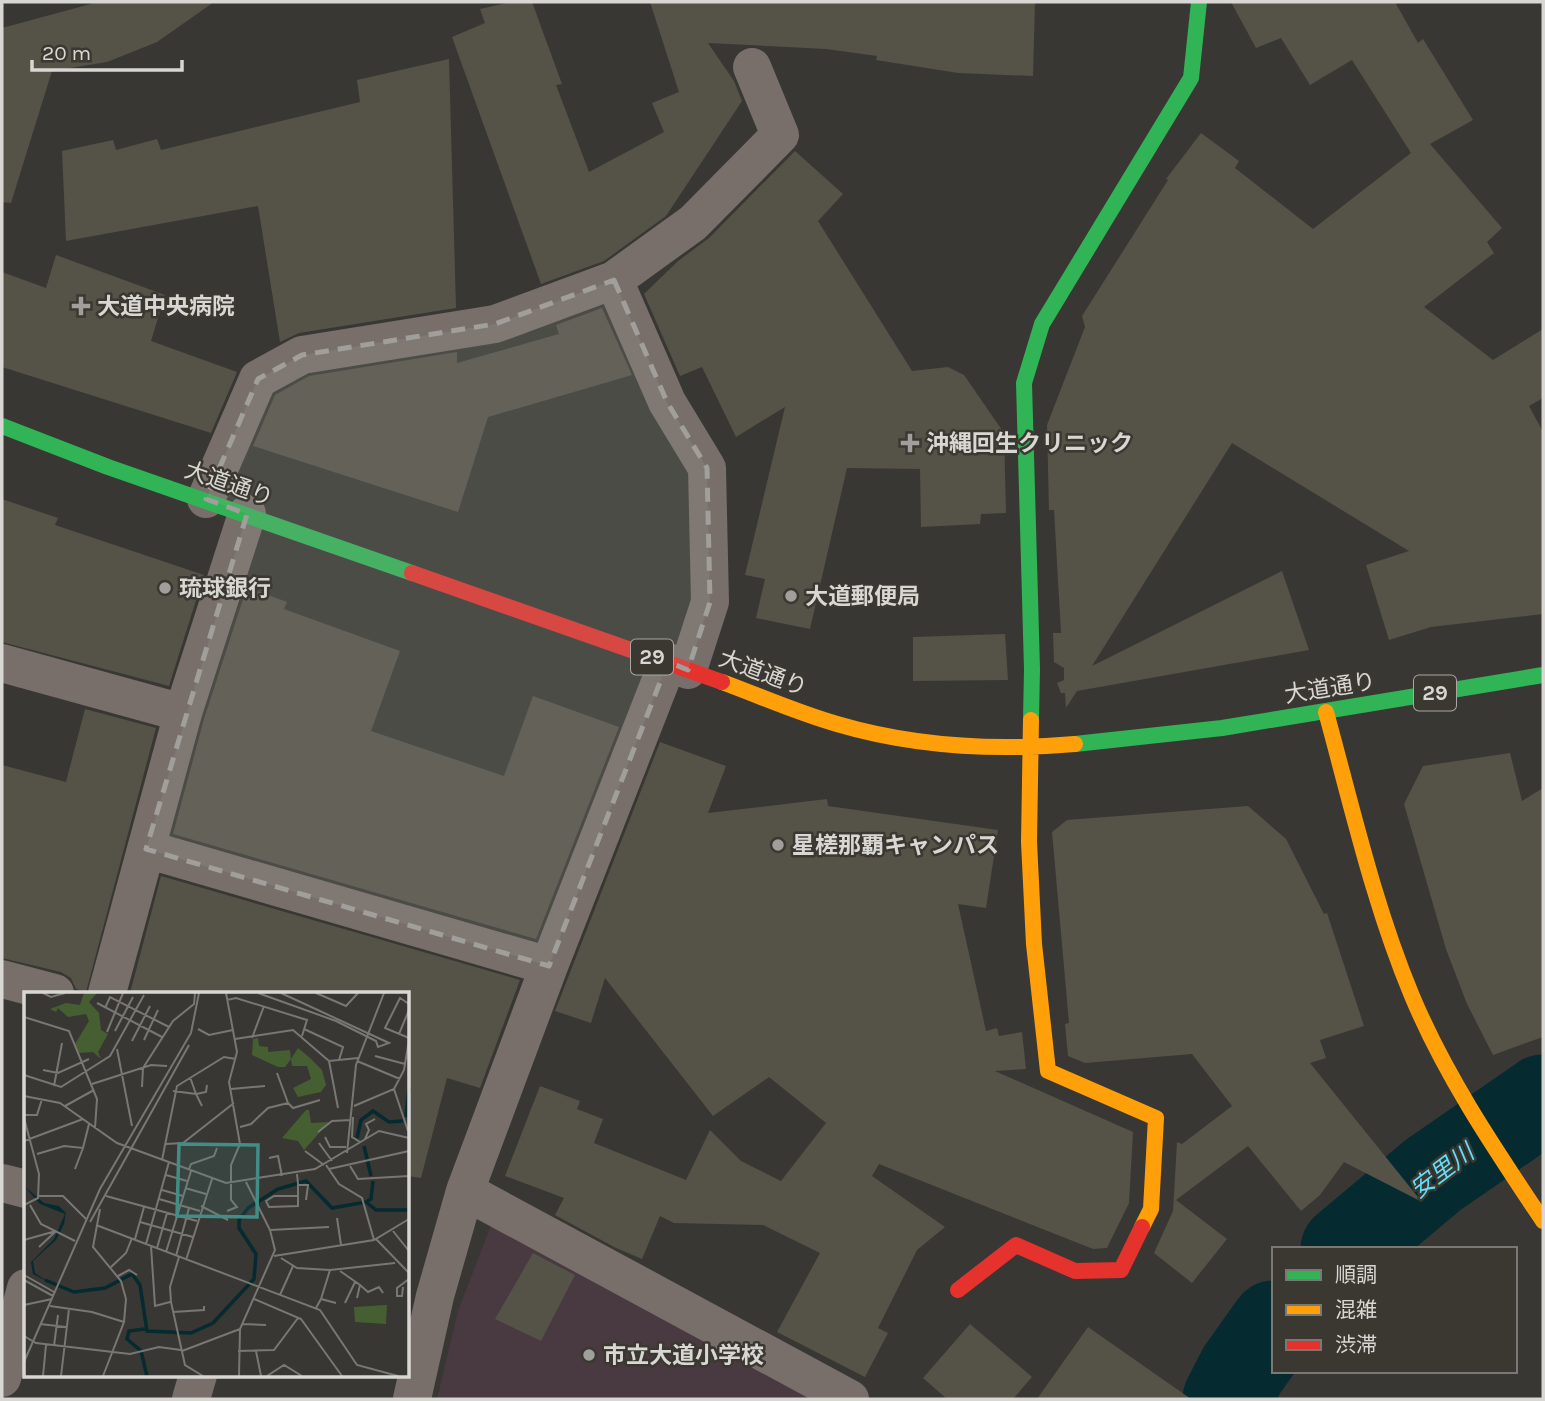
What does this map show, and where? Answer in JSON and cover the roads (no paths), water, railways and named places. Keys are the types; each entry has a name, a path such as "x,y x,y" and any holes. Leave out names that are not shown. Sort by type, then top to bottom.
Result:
{"street":[{"path":"958,1290 1016,1245 1075,1271 1121,1270 1151,1209 1156,1118 1048,1071 1034,944 1029,831 1032,670 1024,383 1042,324 1191,78 1199,2"},
{"path":"206,499 258,379 302,355 495,324 614,280 693,223 780,135 752,67"},
{"path":"412,1399 421,1293 465,1191 549,966 678,666 710,602 707,468 667,402 614,280"},
{"name":"大道通り","path":"2,426 108,467 206,499 837,724 931,744 1030,748 1222,729 1543,675"},
{"path":"107,992 183,713 247,514"},
{"path":"2,663 183,713"},
{"path":"1326,712 1383,914 1429,1035 1460,1091 1543,1221"},
{"path":"146,849 549,966"},
{"path":"2,979 51,992"},
{"path":"2,1182 24,1188"},
{"path":"465,1191 850,1399"},
{"path":"2,1378 24,1296"},
{"path":"191,1399 198,1376"},
{"path":"2,1395 19,1399"}],"waterway":[{"name":"安里川","path":"1347,1247 1433,1175 1543,1099"},
{"name":"安里川","path":"1227,1399 1242,1370 1272,1328"}],"place":[{"name":"大道中央病院","path":"81,306"},
{"name":"沖縄回生クリニック","path":"910,443"},
{"name":"琉球銀行","path":"165,588"},
{"name":"大道郵便局","path":"791,596"},
{"name":"星槎那覇キャンパス","path":"778,845"},
{"name":"市立大道小学校","path":"589,1355"}]}
